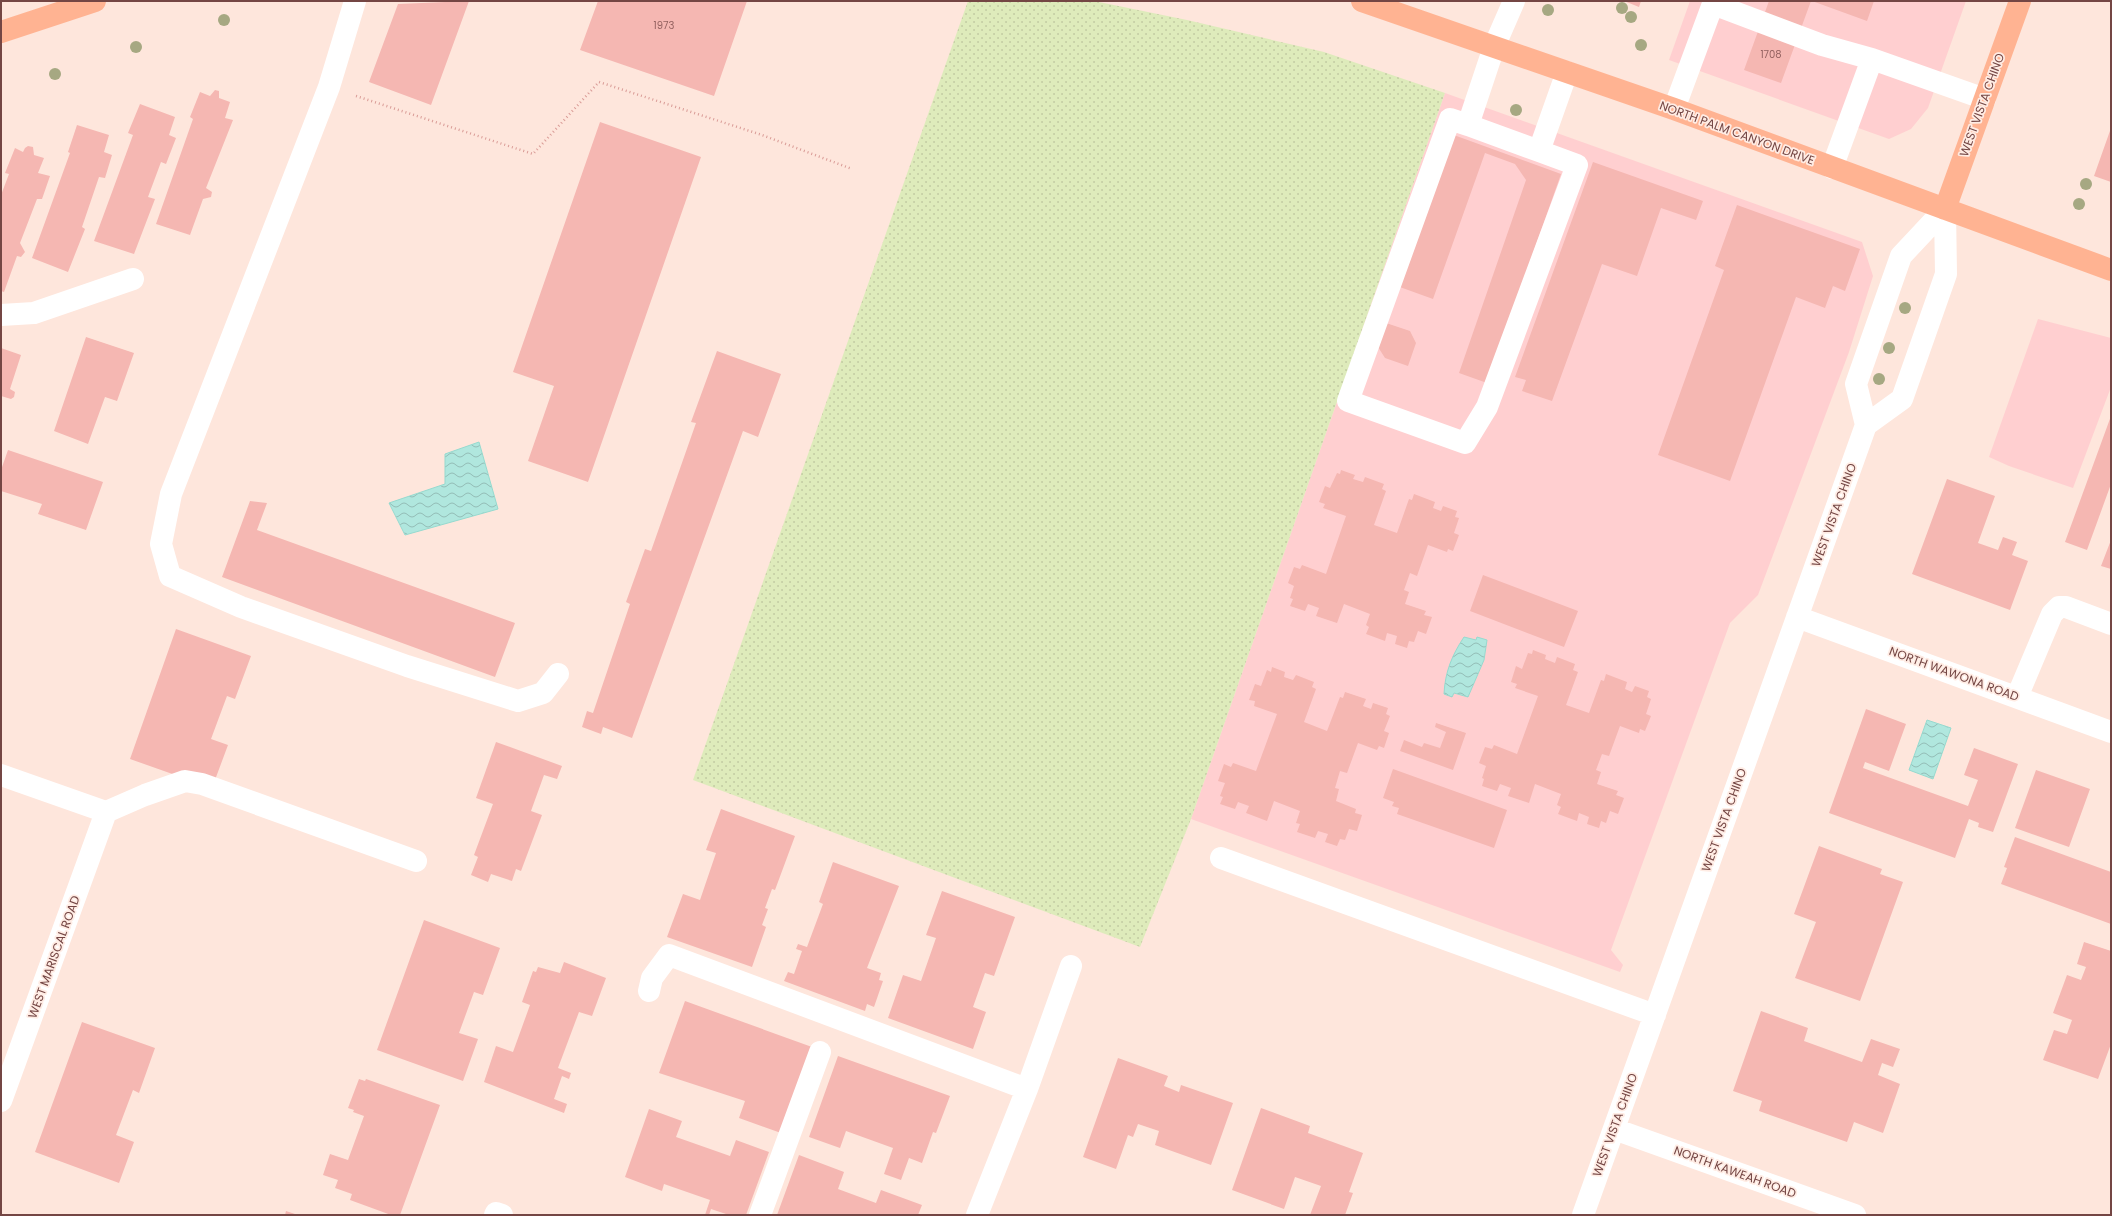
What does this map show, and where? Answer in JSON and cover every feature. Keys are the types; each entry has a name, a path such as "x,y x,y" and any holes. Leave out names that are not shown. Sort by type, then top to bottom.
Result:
{"main road":[{"path":"1,32 95,1"},
{"name":"NORTH PALM CANYON DRIVE","path":"1362,1 1674,109 2111,270"},
{"name":"WEST VISTA CHINO","path":"1945,209 2020,1"}],"street":[{"path":"355,1 329,87 171,494 161,544 170,576 241,607 407,666 518,701 543,693 558,674"},
{"path":"1468,126 1494,47 1514,1"},
{"path":"1674,109 1713,2 1822,45 1872,59 1984,100"},
{"path":"1832,168 1872,59"},
{"path":"1539,151 1567,72"},
{"path":"1450,119 1468,126 1577,164 1487,407 1465,443 1348,401 1450,119"},
{"name":"WEST VISTA CHINO","path":"1866,425 1856,384 1901,256 1945,209"},
{"name":"WEST VISTA CHINO","path":"1583,1215 1866,425 1902,398 1946,274 1945,209"},
{"path":"1,314 34,313 133,279"},
{"path":"2017,697 2052,614 2059,607 2066,607 2111,624"},
{"name":"NORTH WAWONA ROAD","path":"1797,617 2111,732"},
{"path":"1,774 106,812 145,795 185,781 202,784 416,861"},
{"name":"WEST MARISCAL ROAD","path":"1,1101 106,812"},
{"path":"1221,858 1655,1015"},
{"path":"649,991 652,978 670,956 1027,1089"},
{"path":"977,1215 1027,1089 1071,966"},
{"path":"760,1215 820,1052"},
{"name":"NORTH KAWEAH ROAD","path":"1614,1129 1856,1215"}],"path":[{"path":"329,87 533,154 599,82 762,135 852,169"}],"shaded area":[{"path":"1690,1 1966,1 1928,108 1911,129 1889,139 1669,60"},
{"path":"1445,93 1862,242 1873,276 1849,352 1758,595 1730,623 1611,950 1623,965 1620,972 1191,819"},
{"path":"2038,319 2111,338 2111,387 2073,488 2009,466 1989,457"}],"green space":[{"path":"968,1 1094,1 1187,20 1324,52 1445,93 1191,819 1140,947 693,780"}],"water":[{"path":"479,442 498,509 405,535 389,503 445,484 445,454"},
{"path":"1464,637 1476,640 1477,637 1487,640 1484,660 1468,697 1454,693 1452,697 1444,694 1446,678 1456,650"},
{"path":"1927,720 1951,728 1933,779 1909,770"}],"building":[{"path":"469,1 431,105 369,82 398,4"},
{"path":"598,1 747,1 714,96 580,50"},
{"path":"1624,1 1641,1 1639,7"},
{"path":"1769,1 1811,1 1781,83 1744,70"},
{"path":"1812,1 1874,1 1867,21"},
{"path":"215,90 219,91 219,98 230,102 225,118 233,120 206,188 212,192 211,197 203,199 190,235 156,224 193,119 190,117 200,92 210,96"},
{"path":"140,104 175,117 169,135 176,138 166,164 161,162 148,197 155,199 134,254 94,241 133,135 128,133"},
{"path":"600,122 701,157 588,482 528,461 554,386 513,372"},
{"path":"77,125 109,135 104,152 112,155 105,178 99,177 82,227 85,229 68,272 32,258 70,153 68,152"},
{"path":"2111,128 2111,182 2094,176"},
{"path":"1451,134 1561,174 1487,383 1459,373 1526,180 1515,164 1485,153 1433,299 1397,286"},
{"path":"28,146 33,147 34,155 44,158 38,173 50,176 42,199 37,199 20,243 25,252 21,257 17,256 4,292 1,291 1,195 9,174 5,173 15,148 23,152"},
{"path":"1593,162 1703,201 1696,220 1661,208 1637,276 1602,264 1552,401 1522,391 1526,380 1515,377"},
{"path":"1737,205 1860,249 1845,291 1833,286 1825,308 1796,297 1730,481 1658,455 1724,270 1715,266"},
{"path":"1386,323 1410,331 1416,343 1408,366 1385,358 1378,347"},
{"path":"86,337 134,353 117,401 105,397 88,444 54,431"},
{"path":"1,348 21,355 10,389 15,392 14,397 11,399 1,396"},
{"path":"717,351 781,374 758,437 743,431 632,738 603,727 601,734 582,727 587,711 593,713 630,604 626,602 645,549 651,551 696,423 691,422"},
{"path":"2111,416 2111,484 2087,550 2065,542"},
{"path":"8,450 103,482 86,530 38,514 42,504 1,491 1,470"},
{"path":"1341,470 1355,475 1353,479 1363,482 1365,477 1384,484 1382,489 1386,491 1374,525 1397,533 1409,499 1412,500 1414,494 1435,502 1433,508 1441,511 1443,506 1457,511 1455,517 1459,518 1454,533 1459,535 1453,551 1448,549 1447,552 1428,545 1417,576 1410,573 1404,590 1409,592 1405,604 1426,611 1424,615 1432,617 1426,634 1418,631 1414,642 1409,641 1407,648 1395,644 1397,636 1387,633 1385,641 1366,634 1369,627 1366,625 1370,614 1344,604 1337,623 1316,616 1319,608 1308,604 1305,611 1290,606 1293,599 1290,598 1294,586 1288,583 1294,567 1300,569 1302,565 1326,574 1346,516 1323,508 1325,504 1319,502 1325,486 1330,488 1337,473 1340,474"},
{"path":"1947,479 1995,496 1978,543 1998,550 2003,537 2017,542 2012,555 2028,561 2010,610 1912,574"},
{"path":"250,501 267,503 257,530 515,623 495,677 222,577"},
{"path":"2111,540 2111,569 2101,566"},
{"path":"1483,575 1578,611 1564,647 1470,611"},
{"path":"176,629 251,656 235,699 227,696 211,739 228,745 212,788 130,759"},
{"path":"1533,650 1546,655 1545,659 1555,663 1557,657 1575,664 1573,670 1578,672 1566,705 1589,713 1601,680 1604,681 1606,674 1627,682 1625,689 1632,692 1635,686 1649,691 1647,697 1651,699 1646,714 1651,716 1645,731 1640,729 1639,733 1620,726 1609,756 1602,754 1596,770 1601,772 1597,784 1618,791 1616,795 1624,798 1618,814 1610,811 1606,823 1601,821 1599,828 1587,824 1589,817 1579,813 1577,821 1558,814 1561,807 1557,805 1561,794 1535,784 1529,803 1508,796 1511,788 1500,784 1497,791 1482,786 1484,779 1482,778 1486,766 1479,763 1485,747 1492,749 1494,745 1517,754 1538,696 1515,688 1517,684 1511,682 1516,666 1522,669 1528,653 1532,654"},
{"path":"1272,667 1285,672 1284,677 1293,680 1296,675 1314,682 1312,687 1316,689 1304,722 1327,731 1340,697 1343,698 1345,692 1366,699 1363,706 1371,709 1373,703 1388,708 1386,714 1390,716 1384,731 1389,733 1384,748 1379,746 1377,750 1358,743 1347,773 1340,771 1335,788 1339,789 1336,801 1356,809 1355,813 1362,815 1357,831 1349,829 1345,840 1340,839 1337,846 1325,842 1328,834 1318,831 1315,838 1297,832 1300,824 1296,823 1300,811 1274,801 1267,821 1246,813 1249,806 1238,802 1235,809 1220,804 1223,797 1220,796 1225,783 1218,781 1224,764 1231,767 1233,763 1256,771 1277,714 1254,706 1255,701 1249,700 1255,684 1261,686 1267,670 1271,672"},
{"path":"1866,709 1906,724 1889,771 1865,762 1863,768 1968,806 1978,780 1964,775 1974,748 2018,764 1993,832 1978,827 1979,823 1969,819 1955,858 1829,813"},
{"path":"1436,723 1466,733 1453,770 1400,751 1404,740 1422,747 1424,743 1440,748 1446,732 1435,727"},
{"path":"496,742 562,766 557,779 544,775 531,811 542,815 521,871 516,869 512,881 491,874 488,882 471,875 478,857 474,855 493,804 476,798"},
{"path":"1393,769 1507,810 1494,848 1397,814 1399,808 1392,806 1394,802 1383,798"},
{"path":"2036,770 2090,789 2069,847 2015,828"},
{"path":"721,809 795,836 775,890 772,889 765,908 768,909 762,925 766,927 752,967 667,937 683,894 700,900 716,853 706,850"},
{"path":"2015,837 2111,872 2111,924 2001,884 2007,868 2004,867"},
{"path":"1819,846 1882,869 1880,874 1903,882 1860,1001 1795,978 1816,922 1794,914"},
{"path":"833,862 899,886 867,968 881,973 879,980 883,981 874,1007 867,1004 865,1011 784,981 788,972 794,974 802,951 796,949 798,944 807,947 823,904 819,902"},
{"path":"942,891 1015,917 994,976 985,973 973,1007 986,1012 973,1049 888,1018 903,975 921,981 936,938 926,935"},
{"path":"424,920 500,948 483,995 474,992 459,1033 478,1039 463,1081 377,1050"},
{"path":"2084,942 2111,951 2111,1044 2098,1079 2043,1060 2054,1030 2067,1034 2072,1020 2053,1013 2067,975 2081,980 2086,967 2077,964"},
{"path":"564,962 606,978 592,1016 579,1012 558,1068 571,1073 569,1079 562,1076 554,1099 567,1104 564,1113 484,1082 496,1046 513,1052 530,1005 522,1002 533,971 536,972 538,967 560,973"},
{"path":"685,1001 812,1047 781,1133 739,1118 745,1101 659,1073"},
{"path":"1761,1011 1808,1028 1804,1041 1862,1062 1871,1039 1900,1049 1893,1067 1882,1063 1878,1075 1900,1084 1883,1133 1854,1122 1847,1142 1759,1111 1762,1101 1733,1091"},
{"path":"82,1022 155,1048 139,1093 133,1090 116,1135 134,1142 119,1183 35,1152"},
{"path":"838,1056 950,1096 936,1133 933,1132 922,1163 909,1158 901,1180 884,1174 893,1148 846,1131 840,1148 809,1137"},
{"path":"1118,1058 1168,1076 1164,1086 1179,1092 1181,1085 1233,1103 1211,1165 1155,1145 1159,1131 1138,1124 1133,1137 1128,1135 1116,1169 1083,1157"},
{"path":"359,1079 365,1081 366,1079 440,1105 400,1215 391,1215 350,1200 352,1194 335,1188 338,1180 323,1175 330,1154 348,1160 364,1116 353,1112 354,1110 348,1108"},
{"path":"1261,1108 1310,1126 1308,1133 1363,1153 1349,1192 1353,1193 1345,1215 1310,1215 1321,1186 1295,1177 1284,1209 1232,1190"},
{"path":"649,1109 682,1121 676,1137 730,1156 736,1140 769,1152 746,1215 729,1215 711,1209 709,1215 705,1215 710,1200 664,1184 662,1191 625,1177"},
{"path":"799,1155 844,1172 838,1189 876,1203 881,1190 922,1205 918,1215 777,1215"},
{"path":"286,1211 298,1215 285,1215"}]}
